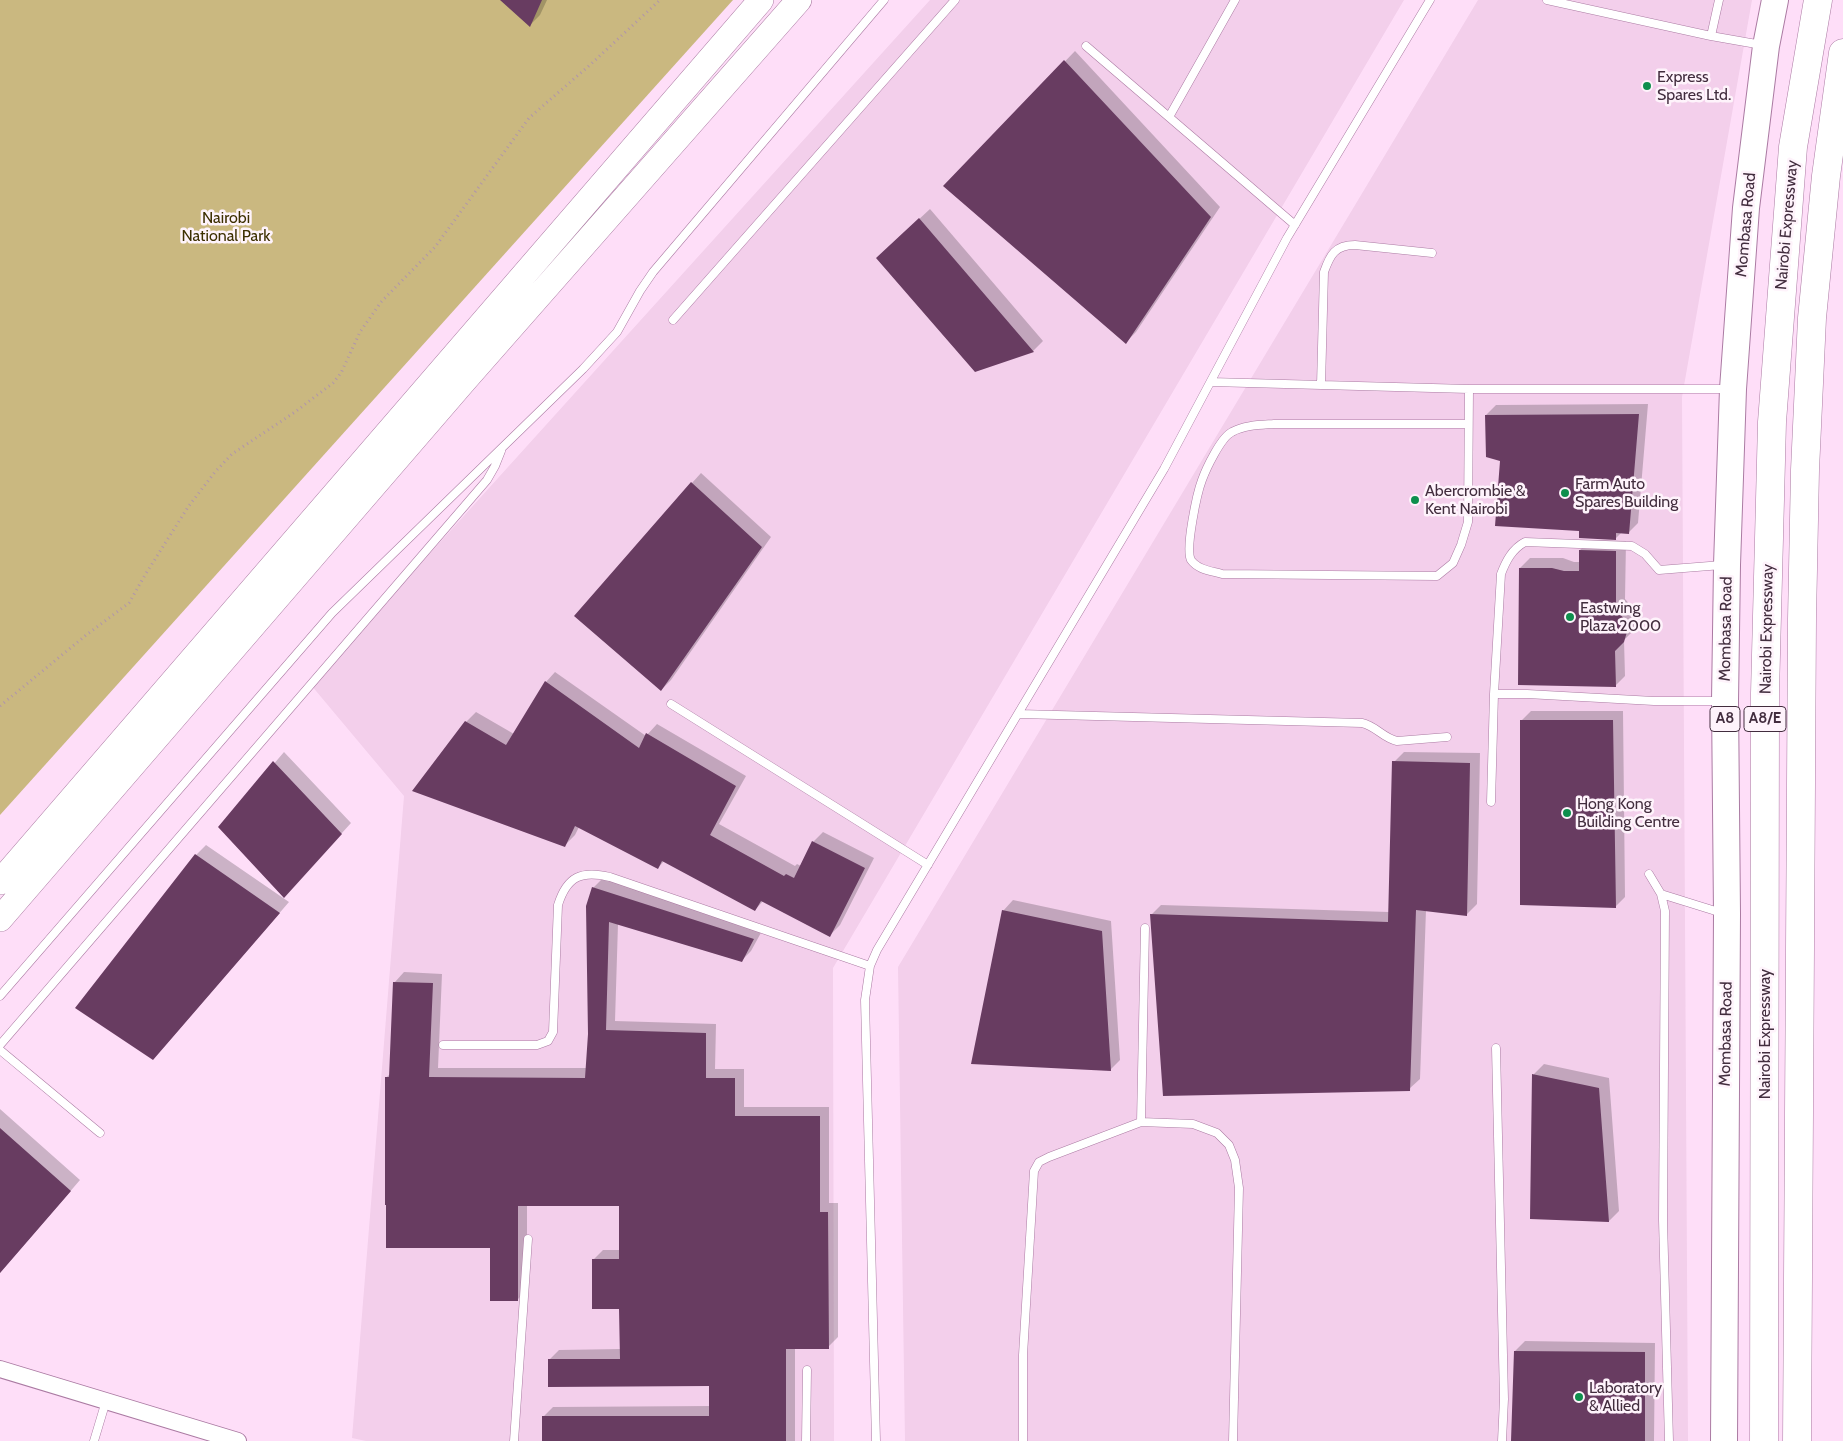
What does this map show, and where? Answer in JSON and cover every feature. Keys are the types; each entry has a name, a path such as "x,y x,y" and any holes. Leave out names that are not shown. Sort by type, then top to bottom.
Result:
{"highway":[{"name":"Mombasa Road","path":"1724,1441 1727,914 1725,702 1727,565 1733,389 1746,208 1766,46 1775,0"},
{"name":"Nairobi Expressway","path":"1764,1441 1765,693 1772,422 1793,147 1818,0"},
{"name":"Nairobi Expressway","path":"1797,1441 1802,619 1805,470 1812,318 1826,176 1843,53"}],"main road":[{"path":"0,882 762,0"},
{"path":"0,919 464,381 799,0"}],"street":[{"path":"0,1369 234,1440"}],"lane":[{"path":"0,996 332,613 583,369 617,332 640,291 654,272 884,0"},
{"path":"673,320 955,0"},
{"path":"1168,117 1235,0"},
{"path":"876,1441 865,1000 870,966 877,950 1164,469 1295,225 1430,0"},
{"path":"1547,0 1711,36 1766,46"},
{"path":"1711,36 1719,0"},
{"path":"1086,46 1295,225"},
{"path":"1321,385 1324,272 1328,259 1336,250 1344,245 1432,253"},
{"path":"1211,382 1468,389 1733,389"},
{"path":"1468,389 1468,424 1468,522 1461,545 1452,563 1437,576 1222,574 1198,567 1191,560 1189,553 1192,521 1201,481 1219,447 1231,432 1251,426 1274,424 1468,424"},
{"path":"0,1045 487,480 502,447"},
{"path":"1491,802 1494,694 1502,574 1505,563 1519,545 1525,542 1632,546 1645,554 1659,570 1727,565"},
{"path":"1494,694 1725,702"},
{"path":"671,704 928,865"},
{"path":"1018,714 1362,723 1369,724 1390,739 1397,741 1447,737"},
{"path":"443,1045 537,1045 548,1041 553,1032 558,905 562,891 572,880 582,875 598,874 610,877 870,966"},
{"path":"1649,874 1661,894 1665,911 1663,1220 1669,1441"},
{"path":"1661,894 1727,914"},
{"path":"1140,1122 1145,928"},
{"path":"1496,1048 1504,1398 1502,1441"},
{"path":"0,1050 100,1133"},
{"path":"1023,1441 1023,1355 1034,1171 1039,1162 1049,1157 1140,1122 1194,1124 1217,1134 1229,1145 1235,1160 1239,1188 1233,1441"},
{"path":"514,1441 528,1239"},
{"path":"806,1441 807,1370"},
{"path":"94,1441 106,1401"}],"path":[{"path":"0,706 85,636 129,603 188,507 215,472 232,454 296,412 333,383 341,373 360,332 381,302 435,247 529,118 598,58 660,0"}],"shaded area":[{"path":"930,0 1404,0 833,968 834,1441 366,1441 352,1438 404,796 311,685"},
{"path":"1478,0 1752,0 1682,397 1688,1441 905,1441 898,967"}],"green space":[{"name":"Nairobi National Park","path":"0,0 733,0 0,815"}],"building":[{"path":"500,0 542,0 530,27"},
{"path":"1064,60 1211,217 1126,344 943,186"},
{"path":"919,218 1034,352 975,372 876,258"},
{"name":"Farm Auto Spares Building","path":"1639,414 1629,534 1616,533 1616,540 1579,538 1579,531 1495,526 1500,461 1486,457 1485,415"},
{"path":"691,482 762,547 661,691 574,616"},
{"name":"Eastwing Plaza 2000","path":"1579,550 1616,551 1616,609 1629,625 1624,642 1615,651 1616,687 1518,685 1519,568 1552,568 1564,571 1579,571"},
{"path":"545,681 639,748 646,733 736,786 710,835 784,876 786,874 794,878 812,841 865,868 830,937 761,901 755,911 662,861 658,869 575,826 565,847 412,791 465,721 506,745"},
{"name":"Hong Kong Building Centre","path":"1520,720 1613,720 1616,908 1520,905"},
{"path":"273,761 342,834 284,898 218,827"},
{"path":"1392,761 1470,763 1467,916 1416,910 1410,1091 1163,1096 1150,914 1388,922"},
{"path":"195,854 280,913 153,1060 75,1008"},
{"path":"592,887 754,939 742,962 609,922 606,1030 706,1033 706,1078 735,1078 735,1116 820,1116 820,1212 828,1212 829,1349 786,1349 786,1441 542,1441 542,1416 709,1416 709,1386 548,1387 548,1359 620,1359 619,1309 592,1309 592,1259 619,1259 619,1206 518,1206 518,1301 490,1301 490,1248 386,1248 385,1077 389,1077 393,982 433,983 429,1077 585,1078 588,1034 586,906"},
{"path":"1002,910 1102,931 1111,1071 971,1064"},
{"path":"1532,1074 1599,1088 1609,1222 1530,1219"},
{"path":"0,1128 71,1191 0,1273"},
{"name":"Laboratory & Allied","path":"1514,1351 1645,1352 1645,1441 1511,1441"}],"place":[{"name":"Express Spares Ltd.","path":"1647,86"},
{"name":"Farm Auto Spares Building","path":"1565,493"},
{"name":"Abercrombie & Kent Nairobi","path":"1415,500"},
{"name":"Eastwing Plaza 2000","path":"1570,617"},
{"name":"Hong Kong Building Centre","path":"1567,813"},
{"name":"Laboratory & Allied","path":"1579,1397"}]}
